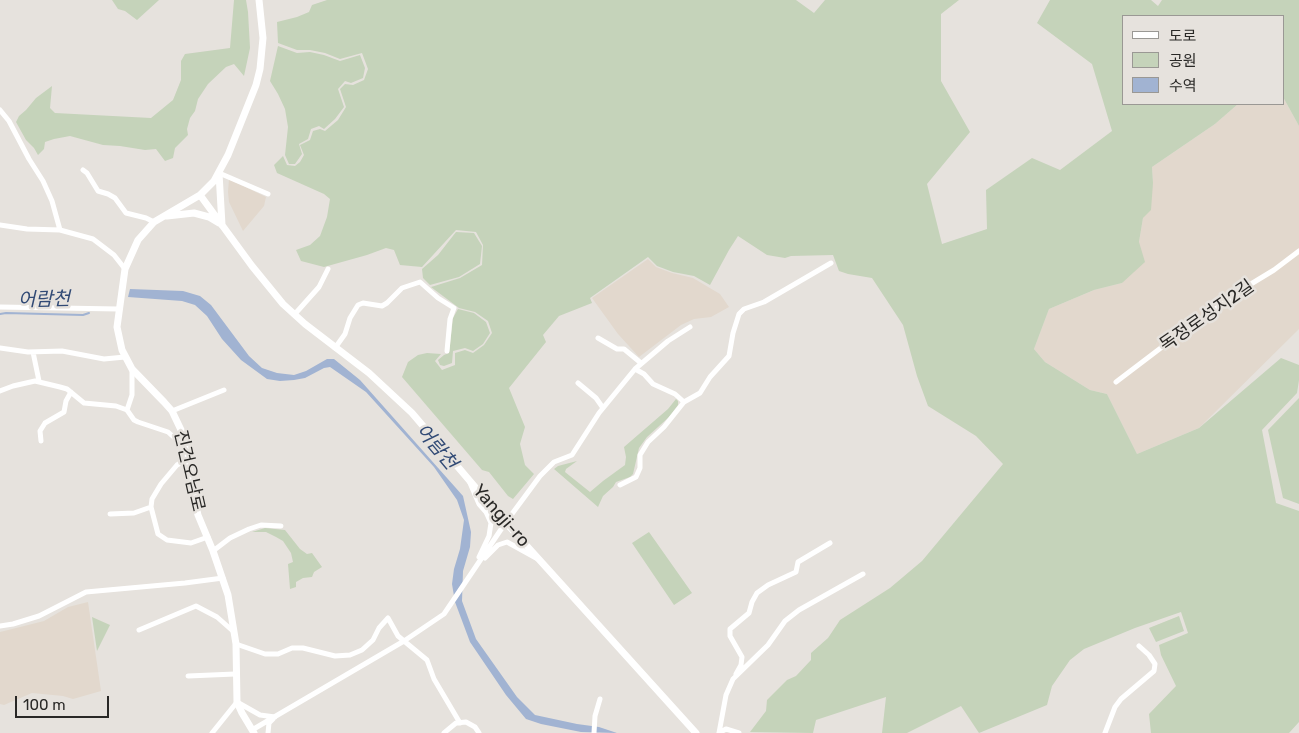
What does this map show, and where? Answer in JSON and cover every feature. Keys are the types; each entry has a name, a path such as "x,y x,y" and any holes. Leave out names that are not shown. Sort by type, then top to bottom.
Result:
{"street":[{"path":"200,196 219,173 240,124 260,69 263,38 259,0"},
{"path":"0,110 9,121 29,159 44,181 60,230"},
{"path":"83,170 87,173 98,191 115,198 126,213 154,222"},
{"path":"219,173 268,194"},
{"path":"219,173 222,225"},
{"name":"진건오남로","path":"200,196 154,222 138,240 125,269 118,309 118,334 125,357 132,369 172,411 182,432 189,458 191,485 198,515 208,537 228,596 236,644 235,674 237,702 253,732"},
{"name":"Yangji-ro","path":"200,196 257,273 294,314 369,373 407,407 540,561 696,733"},
{"path":"162,217 194,213 209,217 222,225"},
{"path":"0,225 60,230 93,239 114,255 125,269"},
{"name":"독정로성지2길","path":"1116,382 1191,326 1299,251"},
{"path":"620,485 636,477 640,468 640,455 643,448 664,427 684,402 700,393 729,356 739,314 744,309 764,302 831,263"},
{"path":"294,314 319,287 328,269"},
{"path":"335,348 345,334 350,318 358,306 362,303 382,306 402,288 420,282 438,298 454,308 450,319 447,351"},
{"path":"0,307 118,309"},
{"path":"253,732 275,716 404,641 444,614 506,522 540,476 554,462 572,455 603,408 635,368 668,341 690,327"},
{"path":"598,338 617,349 624,349 641,363"},
{"path":"0,348 33,352 62,352 104,359 125,357"},
{"path":"33,352 40,381"},
{"path":"635,368 653,384 675,394 684,402"},
{"path":"127,410 132,395 132,369"},
{"path":"0,391 22,383 40,381 60,387 71,392 84,403 116,406 127,410 134,420 168,432 187,449"},
{"path":"578,382 596,398 603,408"},
{"path":"172,411 224,390"},
{"path":"42,441 40,431 45,424 64,412 66,401 71,392"},
{"path":"189,458 177,465 161,484 152,499 151,508 158,534 167,540 191,543 208,537"},
{"path":"466,476 479,504 486,512 491,523 489,536 474,569"},
{"path":"110,514 134,513 151,508"},
{"path":"213,551 230,538 249,529 261,525 281,526"},
{"path":"474,569 494,548 503,543 510,543 540,561"},
{"path":"719,733 726,695 742,665 742,657 730,636 730,629 749,613 757,593 768,585 796,572 798,562 830,543"},
{"path":"733,679 768,645 785,621 799,610 863,574"},
{"path":"0,626 14,624 39,616 86,592 223,578"},
{"path":"139,630 196,606 217,617 234,632"},
{"path":"236,644 265,654 278,654 292,648 303,648 335,656 350,655 362,650 373,640 379,628 388,618 398,636 427,660 434,679 460,722"},
{"path":"1105,733 1115,707 1121,699 1154,671 1155,664 1139,646"},
{"path":"188,676 235,674"},
{"path":"594,733 594,722 600,699"},
{"path":"212,733 237,702 260,715 275,716"},
{"path":"268,733 269,723 275,716"},
{"path":"444,733 460,722 466,722 475,727 479,733"},
{"path":"719,733 726,729 739,733"}],"shaded area":[{"path":"1284,99 1299,126 1299,329 1199,428 1137,454 1107,394 1090,390 1045,362 1034,349 1049,309 1094,290 1122,283 1139,242 1143,218 1153,183 1152,167 1215,124 1237,105 1284,105"},
{"path":"229,179 266,197 264,206 243,231 229,202"},
{"path":"648,259 656,267 693,278 720,294 729,307 711,317 694,319 681,325 639,357 618,334 592,298"},
{"path":"88,602 101,691 73,699 63,696 32,693 4,705 0,704 0,632 44,621 68,607"}],"green space":[{"path":"112,0 159,0 137,20 125,11 118,9"},
{"path":"234,0 246,0 248,12 250,48 244,76 234,64 226,67 208,84 198,99 195,111 190,118 187,129 188,135 175,148 173,158 165,161 156,149 145,150 103,145 70,136 45,142 44,149 38,155 26,140 16,122 19,116 36,98 52,86 50,108 55,113 151,118 173,100 181,80 181,61 185,54 230,48"},
{"path":"327,0 796,0 814,13 825,0 959,0 941,14 941,81 970,132 927,184 942,244 987,229 986,190 1032,158 1060,170 1112,131 1092,64 1037,23 1050,0 1151,0 1158,6 1162,0 1299,0 1299,126 1284,99 1284,15 1122,15 1122,105 1237,105 1215,124 1152,167 1151,210 1143,218 1139,242 1145,262 1122,283 1094,290 1049,309 1034,349 1045,362 1090,390 1107,394 1137,454 1199,428 1281,358 1299,365 1297,393 1262,430 1276,503 1299,511 1299,722 1289,733 1151,733 1149,714 1176,686 1161,655 1159,645 1188,633 1181,612 1084,649 1070,660 1052,686 1047,705 979,733 961,706 907,733 882,733 886,697 816,720 813,733 750,732 766,711 767,700 787,680 796,676 811,660 811,653 828,638 840,620 890,588 922,561 1003,464 976,436 928,406 917,376 903,325 872,278 839,271 833,255 791,256 785,258 767,255 738,236 710,285 694,276 673,272 657,266 648,257 590,298 592,303 559,316 543,335 546,342 509,388 525,427 520,444 525,465 534,474 513,499 508,496 489,472 482,470 402,377 408,362 418,355 427,353 441,354 435,361 442,370 455,365 455,353 465,350 473,353 484,345 492,333 488,321 475,312 459,308 431,287 460,278 482,265 483,245 476,232 456,230 422,267 400,265 394,250 386,248 324,267 301,261 296,250 310,245 320,236 327,217 330,199 324,194 277,173 274,165 283,156 287,165 295,166 300,162 304,155 300,145 310,140 313,131 320,129 325,131 338,120 346,107 340,89 345,84 353,85 364,80 368,69 362,53 340,59 325,53 297,50 278,43 277,22 309,12 312,5"},
{"path":"278,46 297,53 310,52 340,61 360,55 365,68 363,78 351,83 345,81 338,89 344,107 324,129 319,126 311,129 308,139 299,144 302,154 295,164 289,164 285,155 288,127 285,109 270,81"},
{"path":"456,232 474,233 482,246 480,264 459,277 430,285 423,278 422,269 438,255"},
{"path":"458,309 474,313 486,322 490,333 483,344 473,351 465,348 453,351 452,363 444,366 440,365 438,360 449,353 453,318"},
{"path":"1299,398 1299,504 1283,498 1268,430"},
{"path":"676,399 678,405 669,417 647,437 639,448 633,474 616,482 603,496 598,507 554,469 558,466 577,461 566,469 565,472 590,492 625,465 624,447 668,409"},
{"path":"265,528 285,530 300,549 307,554 312,553 322,567 314,572 312,577 303,578 296,582 296,587 290,589 288,564 293,562 291,553 283,541 276,537 266,532 252,532"},
{"path":"649,532 692,593 674,605 632,543"},
{"path":"1179,616 1184,631 1156,642 1149,628"},
{"path":"92,617 110,625 97,651"}],"water":[{"path":"130,289 183,291 200,296 211,305 249,356 262,368 277,373 294,375 306,371 327,359 334,359 360,380 463,496 471,532 470,547 463,571 462,601 476,639 517,697 535,715 599,727 617,733 581,732 526,719 506,695 470,642 455,602 452,584 464,520 457,500 434,467 366,392 330,367 324,368 305,378 280,381 267,379 241,360 222,339 207,316 195,305 182,301 128,297"}],"waterway":[{"name":"어람천","path":"0,314 83,315 89,313"}]}
